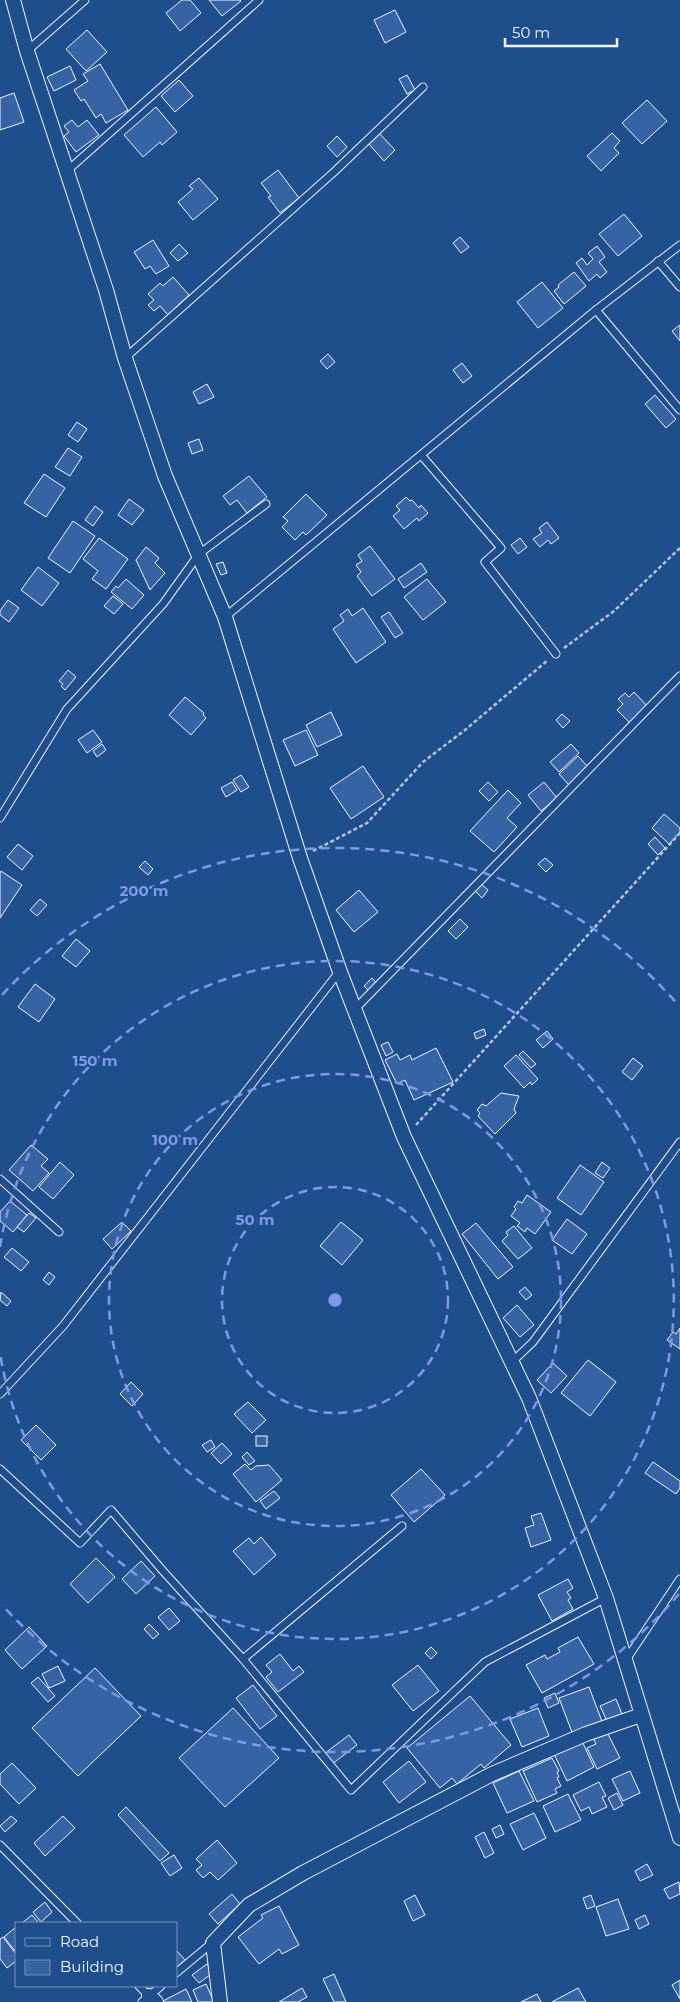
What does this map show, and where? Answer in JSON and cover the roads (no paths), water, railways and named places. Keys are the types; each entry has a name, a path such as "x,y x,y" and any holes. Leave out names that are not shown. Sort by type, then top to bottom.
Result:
{"street":[{"path":"12,0 106,290 125,358 165,476 225,617 300,858 340,972 404,1138 529,1398 606,1598 641,1715 678,1821 680,1838"},
{"path":"220,2002 213,1943 249,1905 320,1864 492,1774 586,1734 641,1715"}],"lane":[{"path":"27,51 85,0"},
{"path":"67,171 259,0"},
{"path":"125,358 334,172 423,87"},
{"path":"225,617 422,456 596,310 680,245"},
{"path":"658,261 680,287"},
{"path":"596,310 680,410"},
{"path":"422,456 501,548 485,562 556,654"},
{"path":"0,818 67,710 163,604 199,554 266,504"},
{"path":"355,1008 680,676"},
{"path":"0,1394 63,1326 340,972"},
{"path":"512,1362 533,1342 680,1142"},
{"path":"0,1179 59,1232"},
{"path":"0,1469 80,1543 111,1510 163,1571 243,1659 351,1790 485,1662 606,1598"},
{"path":"243,1659 402,1526"},
{"path":"626,1661 680,1579"},
{"path":"0,1845 76,1922"},
{"path":"178,1971 213,1943"},
{"path":"140,1987 149,2000 160,1987"}]}
